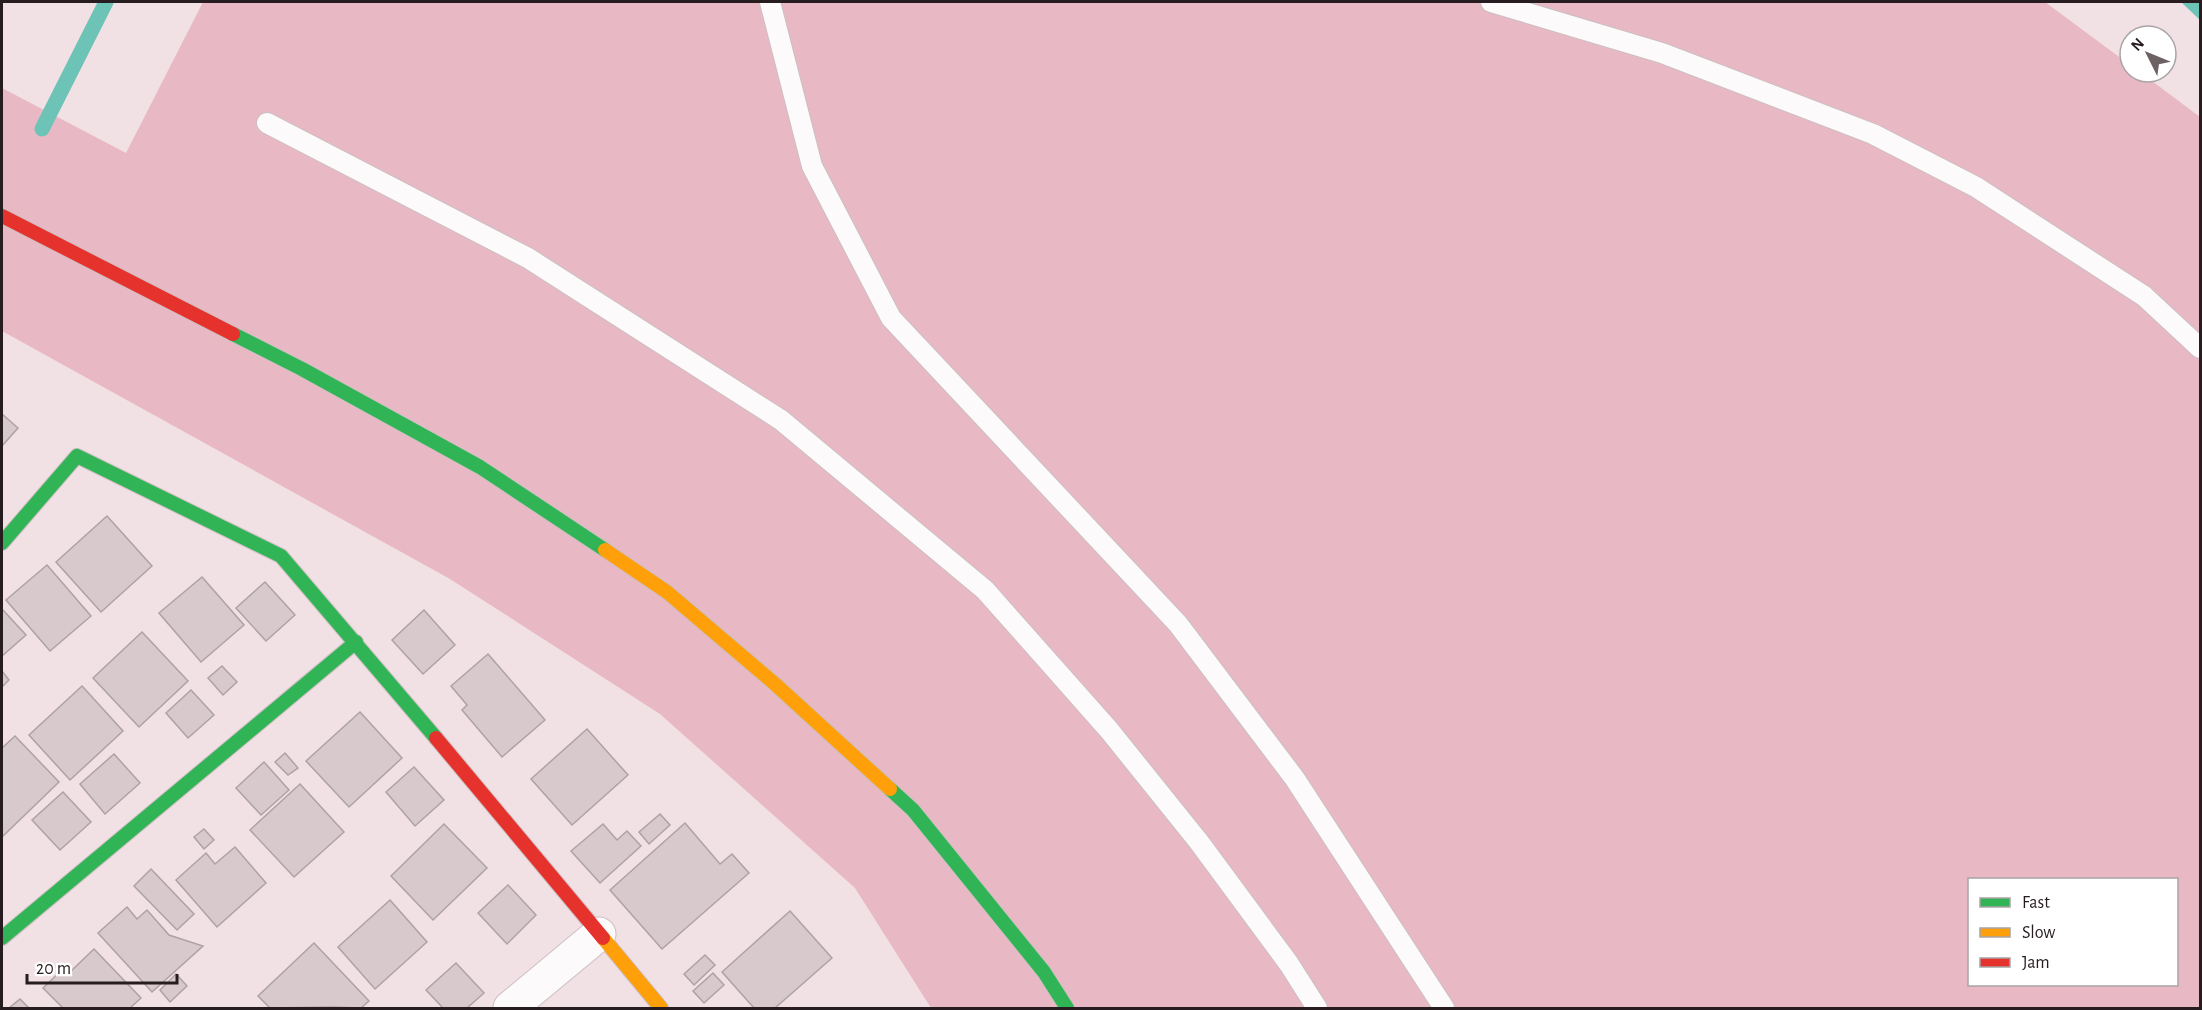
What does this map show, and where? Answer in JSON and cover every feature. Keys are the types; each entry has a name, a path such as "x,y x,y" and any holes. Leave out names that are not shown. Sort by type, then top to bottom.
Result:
{"street":[{"path":"2,216 302,369 480,467 667,592 775,684 913,810 1044,972 1067,1008"},
{"path":"2,543 77,456 281,555 661,1008"},
{"path":"5,926 356,642"},
{"path":"510,1008 598,933"}],"lane":[{"path":"770,2 812,166 891,318 1178,624 1295,779 1444,1008"},
{"path":"1491,2 1662,52 1873,134 1976,187 2144,296 2200,348"},
{"path":"267,123 528,258 781,420 985,590 1109,729 1191,832 1289,964 1317,1008"}],"shaded area":[{"path":"203,2 2045,2 2118,56 2118,84 2156,84 2200,117 2200,1008 931,1008 855,888 660,714 450,579 2,331 2,88 126,153"},
{"path":"2181,2 2200,2 2200,20"}],"building":[{"path":"2,414 18,428 2,446"},
{"path":"107,516 152,566 101,612 56,562"},
{"path":"47,565 91,616 50,651 6,600"},
{"path":"202,577 244,625 201,662 159,613"},
{"path":"265,582 295,615 266,641 236,608"},
{"path":"2,609 26,635 2,656"},
{"path":"424,610 455,645 423,674 392,640"},
{"path":"142,632 188,681 139,727 93,678"},
{"path":"488,654 545,720 502,757 462,710 467,705 451,686"},
{"path":"222,666 237,682 223,695 208,678"},
{"path":"2,671 9,680 2,687"},
{"path":"82,686 123,731 70,780 29,735"},
{"path":"191,690 214,715 188,738 166,713"},
{"path":"360,712 402,758 349,807 306,761"},
{"path":"587,729 628,775 572,825 531,779"},
{"path":"15,736 59,782 2,837 2,748"},
{"path":"285,753 298,768 288,775 275,762"},
{"path":"114,754 140,783 105,814 80,784"},
{"path":"264,762 289,790 261,815 236,788"},
{"path":"414,767 444,800 415,826 386,792"},
{"path":"300,784 344,832 294,877 250,830"},
{"path":"63,792 91,822 60,850 32,820"},
{"path":"660,814 670,825 649,844 639,832"},
{"path":"685,823 720,864 732,854 749,873 662,949 610,890"},
{"path":"444,824 487,868 433,920 391,876"},
{"path":"603,824 617,840 627,831 641,846 600,883 571,851"},
{"path":"204,829 214,840 204,849 194,837"},
{"path":"235,847 266,883 217,927 176,880 206,853 215,864"},
{"path":"151,869 194,914 177,930 134,886"},
{"path":"508,885 536,915 507,944 478,913"},
{"path":"390,900 427,942 375,989 338,947"},
{"path":"127,907 137,919 147,910 169,935 203,946 152,992 98,933"},
{"path":"790,911 832,958 775,1008 754,1008 722,972"},
{"path":"314,943 369,1001 361,1008 270,1008 258,996"},
{"path":"94,949 141,998 130,1008 63,1008 43,988 65,967 70,972"},
{"path":"705,955 715,965 694,985 684,974"},
{"path":"456,963 484,993 467,1008 443,1008 426,990"},
{"path":"713,973 724,985 704,1003 693,991"},
{"path":"176,974 187,986 170,1002 160,990"},
{"path":"20,999 29,1008 9,1008"}],"waterway":[{"path":"42,129 106,2"}],"traffic: fast":[{"path":"233,334 302,369 480,467 605,550"},
{"path":"2,543 77,456 281,556 436,738"},
{"path":"2,938 356,642"},
{"path":"890,789 913,810 1044,972 1067,1008"}],"traffic: slow":[{"path":"605,550 667,592 775,684 890,789"},
{"path":"603,938 661,1008"}],"traffic: jam":[{"path":"2,216 233,334"},
{"path":"436,738 603,938"}]}
